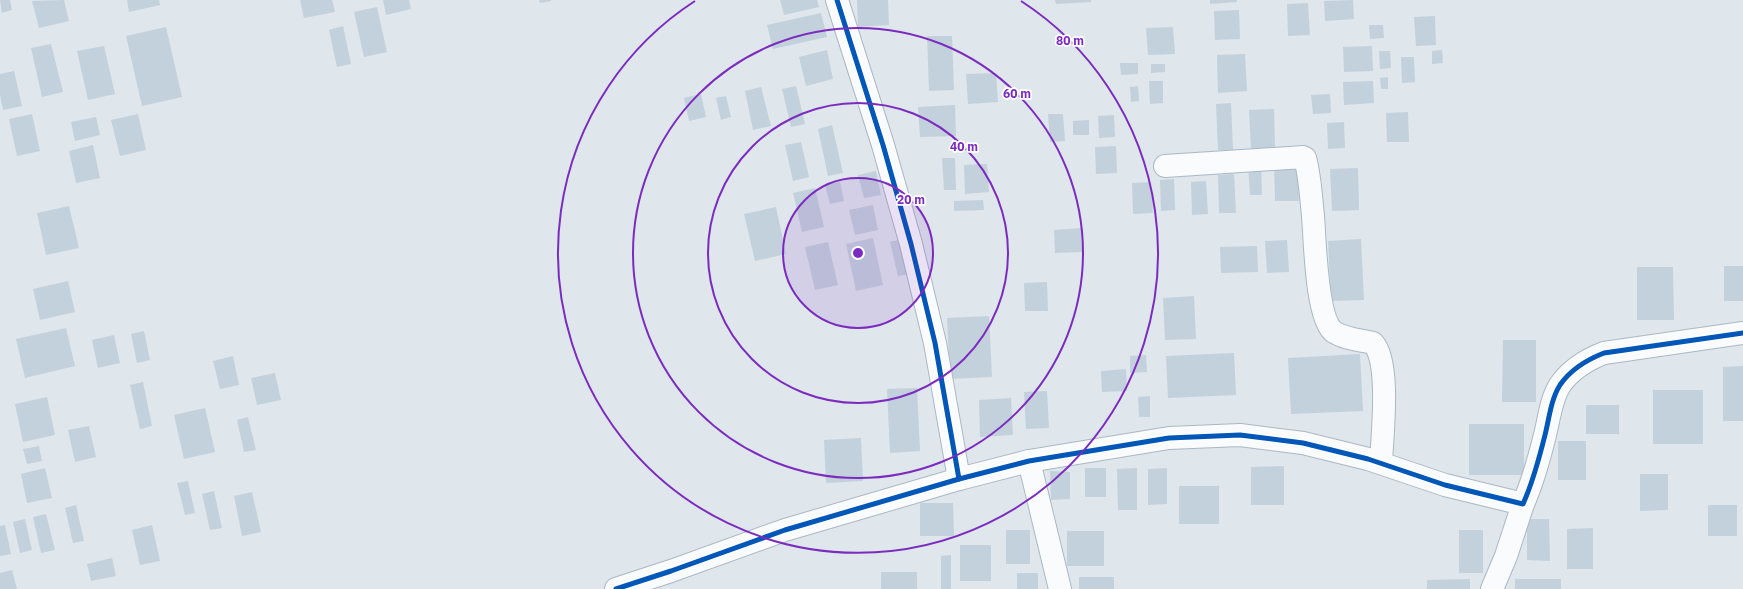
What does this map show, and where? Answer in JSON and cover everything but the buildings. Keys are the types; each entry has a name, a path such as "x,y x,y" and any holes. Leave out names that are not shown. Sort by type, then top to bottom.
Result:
{"street":[{"path":"837,0 883,145 911,244 935,343 959,479"},
{"path":"1165,166 1305,158 1313,215 1319,287 1328,324 1334,332 1345,337 1373,343 1380,355 1384,397 1386,465"},
{"path":"1492,589 1506,556 1523,504 1538,466 1553,403 1560,386 1573,371 1586,360 1604,353 1743,333"},
{"path":"616,589 675,580 785,530 959,479 1029,461 1169,438 1240,435 1303,443 1386,465 1445,485 1523,504"},
{"path":"1029,461 1060,589"}],"cycle path":[{"path":"837,0 883,145 911,244 935,343 959,479"},
{"path":"616,589 785,530 959,479 1029,461 1169,438 1240,435 1303,443 1368,459 1445,485 1523,504 1538,462 1554,396 1564,379 1574,370 1585,362 1604,353 1743,333"}]}
